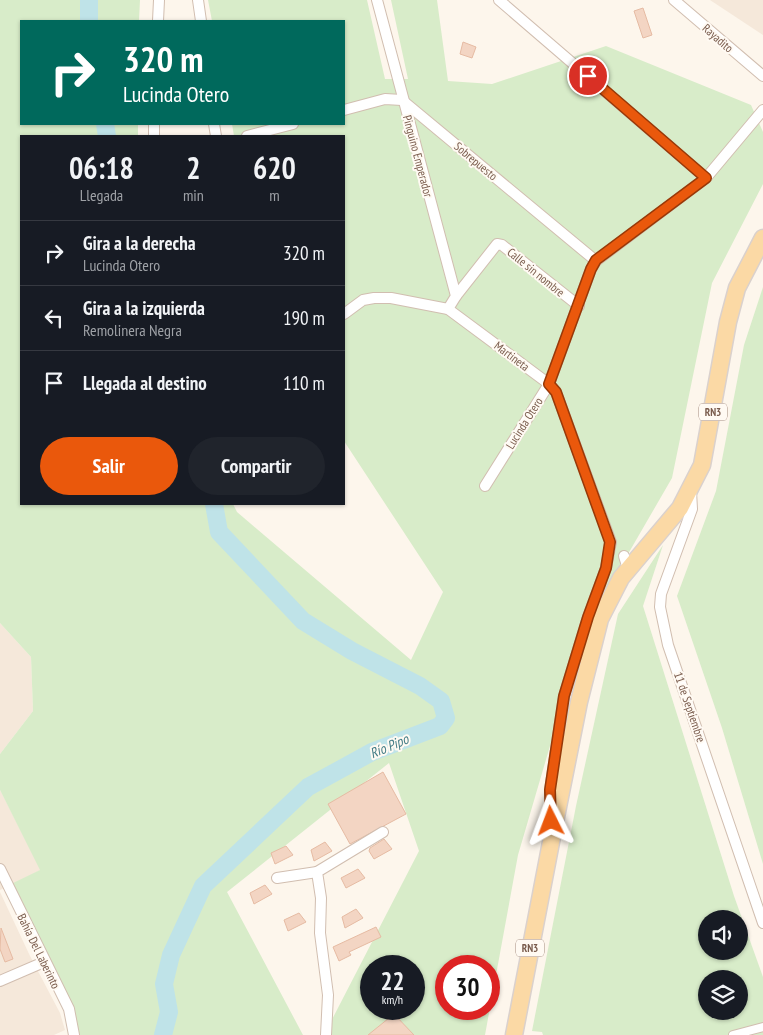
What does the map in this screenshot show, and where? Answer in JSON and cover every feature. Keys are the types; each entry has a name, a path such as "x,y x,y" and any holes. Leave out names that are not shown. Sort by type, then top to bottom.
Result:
{"main road":[{"name":"RN3","path":"514,1035 579,702 598,628 626,562 680,508 691,490 702,465 736,288 763,238"}],"street":[{"path":"158,20 159,0"},
{"path":"198,0 201,20"},
{"name":"Pinguino Emperador","path":"377,0 402,100 456,296"},
{"path":"499,0 706,178"},
{"name":"Rayadito","path":"674,0 763,76"},
{"path":"345,110 385,99 402,100"},
{"name":"Sobrepuesto","path":"402,100 596,260"},
{"path":"596,260 706,178 763,110"},
{"path":"251,135 289,125"},
{"name":"Calle sin nombre","path":"456,296 497,244 502,245 579,306"},
{"name":"Lucinda Otero","path":"485,486 549,384 596,260"},
{"path":"448,309 456,296"},
{"name":"Martineta","path":"345,313 363,300 374,298 391,298 448,309 549,384 556,392 610,542 606,568 588,617 564,696 550,790 552,837"},
{"name":"11 de Septiembre","path":"691,490 692,509 661,594 660,607 668,645 763,923"},
{"path":"277,878 318,872 383,832"},
{"name":"Bahía Del Laberinto","path":"0,869 69,1010 74,1035"},
{"path":"318,872 322,898 320,933 328,995 326,1035"},
{"path":"0,981 44,962"},
{"path":"732,1035 763,1027"}],"shaded area":[{"path":"710,0 763,0 763,35"},
{"path":"0,623 31,657 33,711 0,754"},
{"path":"0,790 41,870 0,890"},
{"path":"0,892 30,956 60,1013 65,1030 54,1035 0,1035"}],"green space":[{"path":"0,0 140,0 139,20 20,20 20,125 138,125 138,135 20,135 20,505 234,505 237,512 411,660 443,592 345,443 345,135 234,135 232,125 345,125 345,20 212,20 208,0 367,0 385,79 408,79 391,0 437,0 448,81 492,84 606,46 751,105 763,132 763,184 712,283 672,478 584,630 518,855 500,955 435,955 435,1020 488,1020 485,1035 324,1035 360,965 360,1020 425,1020 425,955 365,955 419,851 389,763 227,892 303,1035 79,1035 71,1008 11,884 40,870 0,790 0,754 33,711 31,657 0,623"},
{"path":"763,287 763,864 722,728 677,596 716,491 744,345"},
{"path":"663,545 643,606 739,910 698,910 698,960 748,960 748,935 763,977 763,1035 543,1035 542,1032 532,1031 576,806 618,614"}],"building":[{"path":"643,8 652,35 643,38 634,11"},
{"path":"463,42 476,47 472,58 460,54"},
{"path":"383,772 406,814 350,844 328,804"},
{"path":"384,839 392,849 374,859 369,851 370,848"},
{"path":"325,842 332,851 314,861 311,850"},
{"path":"286,846 293,855 275,864 271,853"},
{"path":"358,869 365,878 346,888 341,878"},
{"path":"265,885 272,894 254,904 250,893"},
{"path":"356,909 363,918 345,928 342,917"},
{"path":"299,913 306,922 288,931 284,920"},
{"path":"376,927 381,937 349,952 351,955 339,961 333,947"},
{"path":"1,928 13,959 5,962 0,949"},
{"path":"387,1020 400,1020 414,1035 368,1035"}],"waterway":[{"name":"Río Pipo","path":"89,0 89,20"},
{"name":"Río Pipo","path":"105,125 107,135"},
{"name":"Río Pipo","path":"163,1035 169,1012 164,984 171,955 203,886 308,787 372,752 440,726 446,718 441,701 420,686 352,651 303,621 219,532 214,505"}],"route":[{"path":"551,821 550,790 564,696 588,617 606,568 610,542 556,392 549,384 596,260 706,178 588,76"}]}
